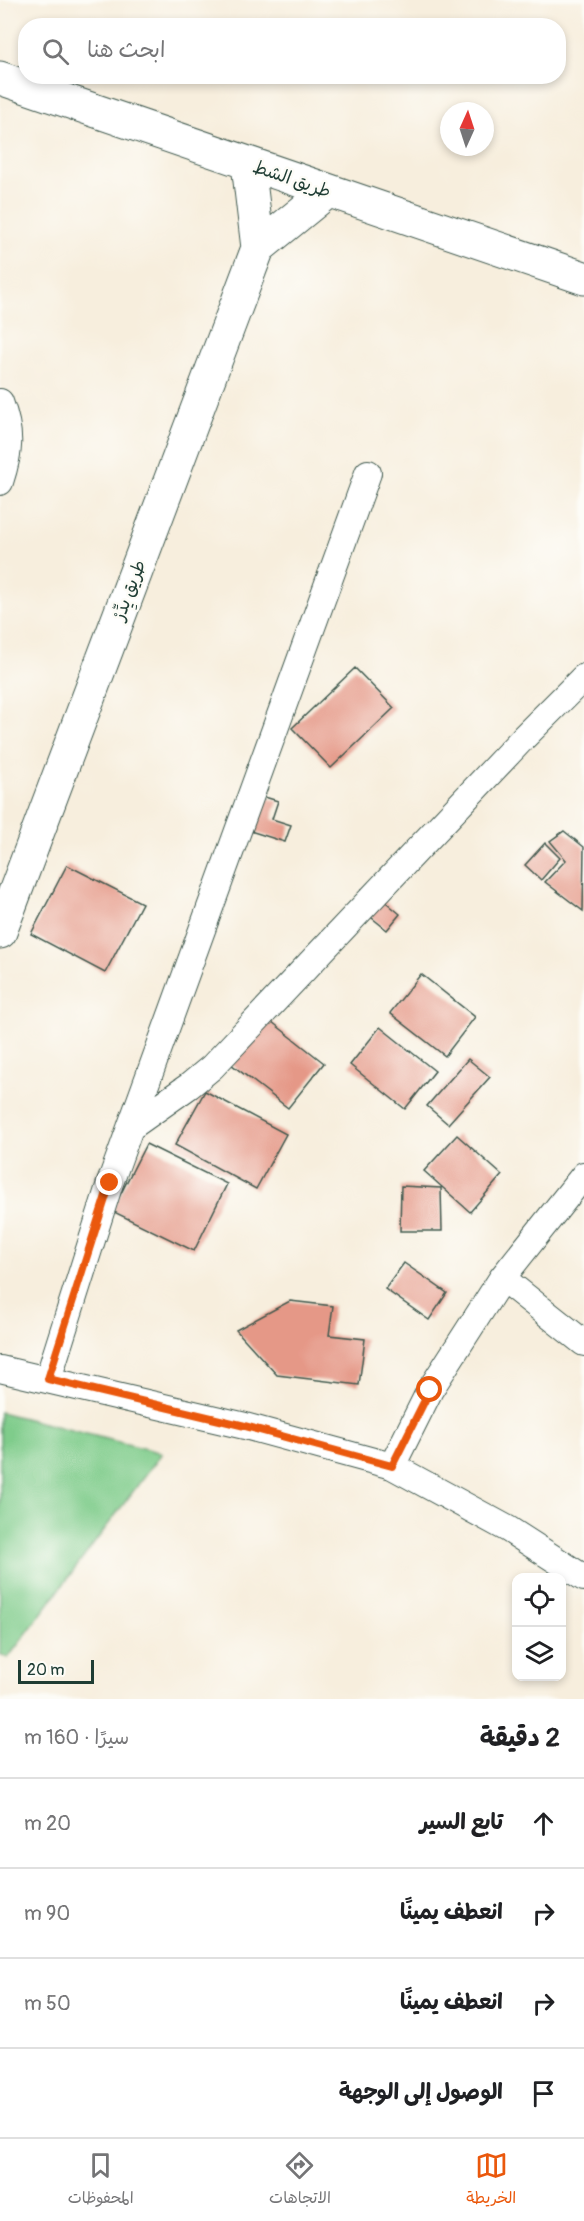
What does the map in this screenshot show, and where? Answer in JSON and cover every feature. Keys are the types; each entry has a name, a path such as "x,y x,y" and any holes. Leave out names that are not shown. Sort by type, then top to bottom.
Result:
{"street":[{"name":"طريق الشط","path":"0,78 584,278"},
{"name":"طريق يِدِّرْ","path":"0,932 258,248 248,164"},
{"name":"طريق يِدِّرْ","path":"258,248 327,191"},
{"path":"0,402 7,426 9,452 0,482"},
{"path":"48,1379 110,1183 368,473"},
{"path":"132,1127 189,1086 212,1066 516,745 584,677"},
{"path":"392,1466 430,1390 502,1278 584,1175"},
{"path":"502,1278 584,1343"},
{"path":"0,1369 245,1426 392,1466 508,1529 584,1578"}],"green space":[{"path":"0,1412 162,1453 8,1658 0,1654"}],"building":[{"path":"355,668 394,708 331,768 292,728"},
{"path":"258,795 278,801 272,819 291,825 285,842 247,830"},
{"path":"564,831 584,847 583,911 545,882 566,860 550,841"},
{"path":"545,843 560,858 541,880 525,865"},
{"path":"67,865 142,903 105,973 31,934"},
{"path":"381,898 400,914 387,930 367,914"},
{"path":"421,974 475,1017 445,1056 390,1013"},
{"path":"267,1018 324,1063 288,1108 231,1064"},
{"path":"380,1027 435,1071 405,1109 350,1065"},
{"path":"468,1059 490,1077 448,1124 427,1106"},
{"path":"205,1091 286,1134 256,1189 175,1145"},
{"path":"457,1135 502,1175 470,1212 424,1171"},
{"path":"146,1144 227,1184 194,1251 112,1211"},
{"path":"401,1186 441,1188 442,1231 400,1231"},
{"path":"404,1263 447,1293 429,1320 385,1289"},
{"path":"290,1301 333,1306 329,1335 365,1339 359,1385 277,1375 236,1330"}],"route":[{"path":"110,1183 48,1379 245,1426 392,1466 430,1390"}]}
